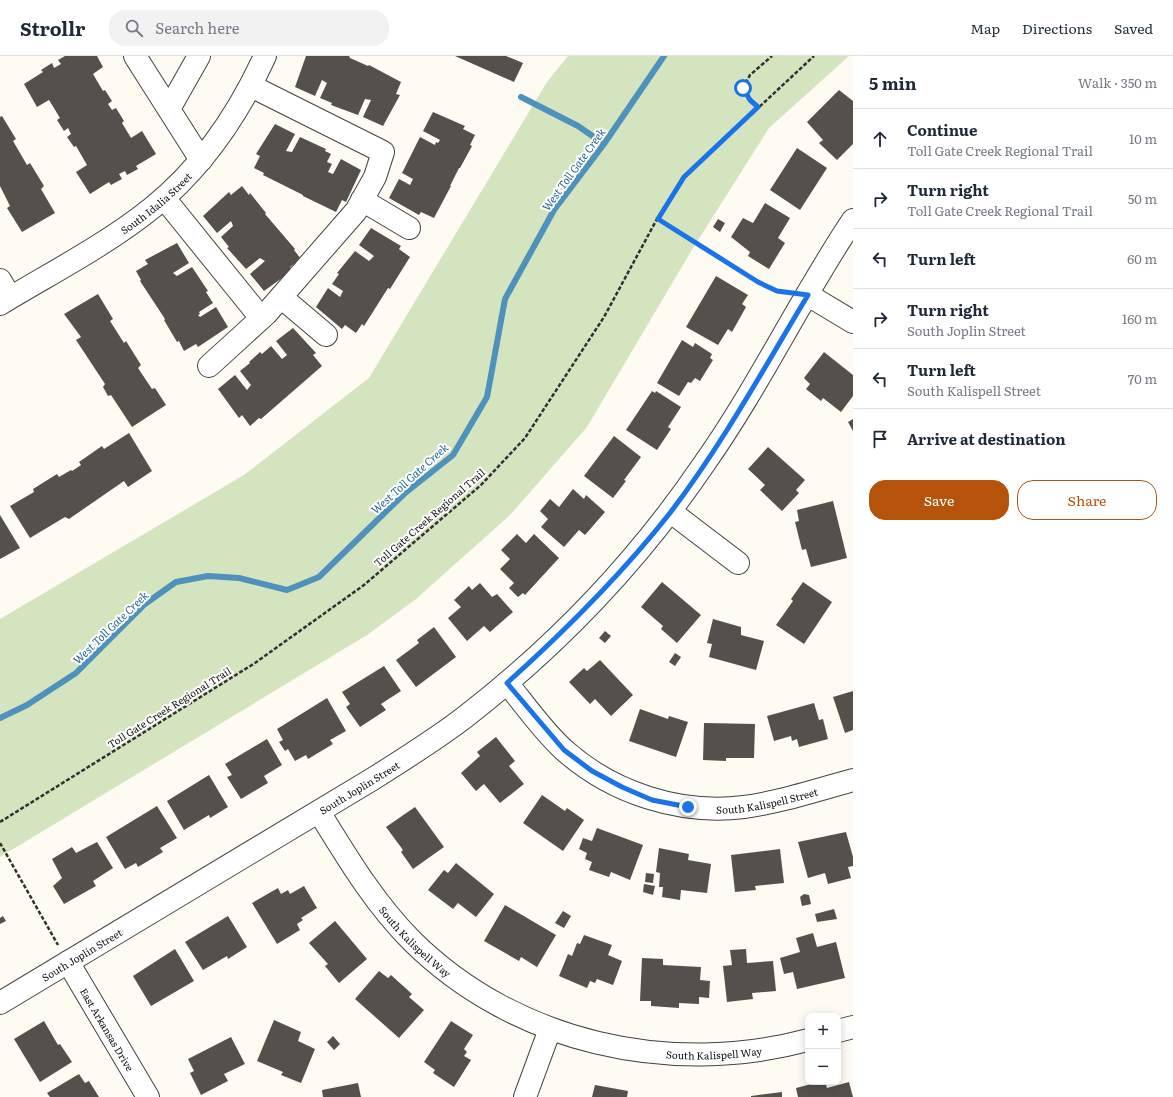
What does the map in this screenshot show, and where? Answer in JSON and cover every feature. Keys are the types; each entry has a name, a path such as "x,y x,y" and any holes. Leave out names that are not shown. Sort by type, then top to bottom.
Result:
{"street":[{"path":"135,56 201,160"},
{"path":"169,109 199,56"},
{"name":"South Idalia Street","path":"3,294 137,220 164,198 201,160 231,120 251,86 265,56"},
{"path":"209,366 261,318 281,297 356,211 375,176 383,152 251,86"},
{"path":"164,198 261,318"},
{"path":"362,200 409,228"},
{"name":"South Joplin Street","path":"0,1003 319,812 418,750 464,718 507,683 560,636 636,555 671,512 727,430 853,220"},
{"path":"808,295 853,322"},
{"path":"281,297 326,336"},
{"path":"671,512 738,563"},
{"name":"South Kalispell Street","path":"507,683 564,750 592,771 622,787 652,800 688,807 722,809 745,807 780,800 853,780"},
{"name":"South Kalispell Way","path":"319,812 359,877 384,911 413,942 445,969 480,994 517,1014 550,1029 612,1047 660,1054 698,1055 742,1053 786,1046 805,1041"},
{"name":"East Arkansas Drive","path":"68,962 148,1097"},
{"path":"841,1030 853,1027"},
{"path":"525,1097 550,1029"}],"path":[{"path":"758,107 750,100 743,88 750,75 772,56"},
{"name":"Toll Gate Creek Regional Trail","path":"0,822 255,663 364,585 481,485 525,438 604,317 658,219 684,177 814,56"},
{"path":"658,219 764,285 777,291 808,295"},
{"path":"0,843 68,962"}],"green space":[{"path":"568,56 849,56 769,128 693,248 587,427 511,514 416,599 367,635 0,857 0,619 244,475 369,378 547,82"}],"building":[{"path":"65,56 97,56 103,67 93,74 103,91 105,90 112,101 108,104 112,110 116,108 124,121 122,123 131,138 142,131 156,154 136,166 138,169 127,175 125,171 119,174 122,179 111,185 109,182 90,194 76,172 87,165 76,146 74,147 67,137 71,134 68,128 64,131 57,120 60,118 49,100 37,107 24,84 43,72 41,70 52,63 54,68 61,64 58,60"},
{"path":"306,56 349,56 350,58 368,66 369,65 401,82 396,94 400,95 383,126 363,117 371,100 365,99 358,115 331,105 332,103 320,98 327,83 322,80 315,96 295,87"},
{"path":"455,56 506,56 523,63 514,82"},
{"path":"839,90 853,101 853,144 837,160 819,143 823,140 807,122"},
{"path":"433,112 465,126 463,129 475,135 470,145 472,146 459,168 434,218 421,212 419,215 389,198 399,179 410,185 413,179 402,173 420,137 435,145 436,142 438,143 440,140 423,131"},
{"path":"2,116 16,139 13,141 27,165 30,163 44,186 41,189 55,213 22,232 7,208 10,206 0,186 0,117"},
{"path":"275,124 295,134 286,151 292,152 300,137 326,149 325,151 331,154 327,162 332,164 328,172 333,174 341,159 361,170 346,202 342,200 336,212 263,175 264,173 254,168 260,156 256,154"},
{"path":"797,148 827,168 800,210 770,190"},
{"path":"242,186 249,195 250,193 266,213 265,214 295,249 294,250 301,259 290,267 293,270 264,291 250,274 265,261 260,258 246,269 227,248 229,247 221,237 233,226 231,221 217,233 203,216 229,192 231,195"},
{"path":"765,203 790,218 778,238 785,243 769,269 748,256 750,252 731,237 743,218 753,223"},
{"path":"718,219 725,223 720,232 713,227"},
{"path":"371,228 401,246 399,249 410,257 364,326 362,324 356,333 345,325 342,329 316,307 328,288 340,297 343,291 332,284 339,274 337,273 355,251 369,261 374,256 359,245"},
{"path":"177,243 189,263 173,273 177,276 192,267 208,291 206,292 213,303 199,312 200,314 198,315 200,317 216,307 228,327 198,347 196,344 184,351 140,281 141,280 136,271 148,264 145,260"},
{"path":"716,276 748,295 742,304 746,307 732,332 728,329 718,345 686,327"},
{"path":"98,294 113,319 110,321 124,343 126,341 141,365 138,368 152,389 155,388 166,405 132,427 111,395 108,396 103,387 105,384 76,340 81,337 64,314"},
{"path":"293,328 316,353 313,355 322,366 261,419 259,418 250,426 242,415 239,418 218,389 235,375 247,390 251,385 240,371 260,352 262,354 271,346 282,359 287,355 276,341"},
{"path":"682,340 693,347 695,343 712,354 710,358 713,360 700,381 695,378 691,383 688,382 679,396 657,383"},
{"path":"824,352 853,375 853,396 841,412 823,398 821,401 806,389 810,384 804,378"},
{"path":"652,391 655,393 656,391 681,407 668,427 671,429 657,450 626,430"},
{"path":"853,419 853,431 848,422"},
{"path":"129,433 152,471 128,487 124,481 69,519 65,517 30,538 10,506 34,492 33,489 57,474 59,477 71,470 72,471 81,465 79,462 102,446 104,449"},
{"path":"614,436 641,457 613,498 584,476"},
{"path":"768,447 805,480 796,490 799,493 782,511 760,490 765,485 748,469"},
{"path":"573,489 584,499 586,495 605,512 585,535 579,530 564,547 541,527 548,519 540,511 550,499 559,507"},
{"path":"833,501 847,558 811,567 806,549 802,550 795,522 799,521 797,510"},
{"path":"0,515 20,548 0,559"},
{"path":"517,534 526,543 534,534 559,558 525,595 523,593 518,597 509,588 514,583 500,569 510,559 501,550"},
{"path":"662,582 701,615 677,643 661,629 663,626 641,607"},
{"path":"803,582 832,602 804,644 776,625 793,601 791,599"},
{"path":"480,583 492,597 497,594 513,612 490,632 484,626 467,641 448,618 461,607 454,600 469,586 472,590"},
{"path":"713,619 741,627 741,635 764,641 756,670 709,657 712,644 707,643"},
{"path":"434,627 456,657 416,687 396,660 419,643 417,640"},
{"path":"605,631 611,636 605,643 599,638"},
{"path":"675,653 681,657 675,666 669,662"},
{"path":"600,660 633,695 611,716 595,699 590,704 569,682 584,668 587,671"},
{"path":"384,666 401,691 381,704 386,710 360,727 346,707 350,704 342,692"},
{"path":"853,691 853,730 845,733 833,697"},
{"path":"327,698 346,731 330,740 333,744 308,759 306,755 295,761 288,749 285,751 279,742 283,740 277,729"},
{"path":"814,703 819,720 823,719 828,739 799,747 797,739 792,741 791,736 774,741 767,716"},
{"path":"640,709 668,719 669,716 688,722 676,757 629,741"},
{"path":"704,723 755,724 754,758 726,758 726,761 703,760"},
{"path":"496,737 515,761 509,766 524,784 500,803 484,784 476,791 461,773 480,756 477,752"},
{"path":"267,739 282,765 264,776 268,783 241,799 227,777 232,775 225,764"},
{"path":"209,775 228,807 210,818 209,815 184,830 167,801"},
{"path":"542,795 565,811 567,808 584,820 563,851 523,823"},
{"path":"157,806 177,838 160,848 163,852 138,867 136,863 125,869 106,837"},
{"path":"415,807 444,847 413,869 401,852 403,850 386,827"},
{"path":"597,828 643,845 630,880 611,872 609,877 589,870 592,862 585,859 587,853 579,849 583,838 592,841"},
{"path":"846,832 853,857 853,866 848,867 851,878 828,884 825,873 808,878 798,842"},
{"path":"97,842 113,868 93,881 96,886 64,904 53,886 62,878 52,859 72,847 76,853"},
{"path":"659,848 689,854 688,860 711,864 707,893 681,890 680,900 662,897 663,887 659,887 660,873 656,872"},
{"path":"780,849 784,883 755,886 756,890 735,892 731,855"},
{"path":"456,863 494,894 476,917 458,903 453,909 428,890 444,870 448,873"},
{"path":"646,873 654,874 653,883 645,882"},
{"path":"644,884 655,886 653,895 643,892"},
{"path":"304,886 317,908 301,918 303,920 297,924 300,930 277,944 252,903 278,888 281,894 288,890 290,894"},
{"path":"804,894 809,895 811,904 802,906 800,897"},
{"path":"505,905 556,935 537,967 521,957 519,961 484,941"},
{"path":"834,909 837,919 817,922 815,914"},
{"path":"563,911 571,916 564,928 555,923"},
{"path":"3,916 6,921 0,924 0,918"},
{"path":"228,916 247,947 228,959 227,956 203,970 185,942"},
{"path":"335,921 367,959 339,983 325,966 328,964 309,943"},
{"path":"813,933 817,947 836,942 845,978 797,989 793,972 784,974 780,958 800,952 796,938"},
{"path":"584,935 612,945 608,955 622,961 613,985 597,979 595,983 590,981 587,988 559,976 568,954 572,956 577,943 580,944"},
{"path":"175,949 194,981 151,1006 133,976"},
{"path":"746,949 747,963 773,961 776,991 752,993 753,999 727,1002 723,966 732,965 730,950"},
{"path":"642,958 663,959 663,965 701,967 700,980 710,981 709,998 699,997 699,1004 679,1003 679,1008 651,1006 651,1001 640,1001"},
{"path":"379,971 388,978 391,975 412,994 409,997 424,1010 399,1038 355,999"},
{"path":"274,1020 301,1032 298,1041 315,1049 301,1083 281,1075 283,1072 257,1061"},
{"path":"44,1021 58,1045 60,1044 72,1062 40,1082 14,1039"},
{"path":"451,1021 473,1035 464,1049 467,1052 464,1056 471,1060 454,1087 433,1073 435,1070 424,1062"},
{"path":"333,1036 340,1044 334,1050 327,1042"},
{"path":"231,1037 245,1064 224,1074 228,1081 201,1095 190,1073 194,1071 188,1059"},
{"path":"79,1074 85,1083 89,1081 99,1097 50,1097 47,1093"},
{"path":"849,1082 853,1097 798,1097 796,1088 808,1085 826,1085 827,1088"},
{"path":"358,1083 361,1097 323,1097 322,1090"},
{"path":"595,1085 628,1091 627,1097 592,1097"},
{"path":"782,1092 782,1097 751,1097 751,1096"}],"waterway":[{"name":"West Toll Gate Creek","path":"0,718 27,705 76,673 145,604 176,582 208,576 239,578 287,590 319,577 404,494 453,455 487,397 505,299 554,210 604,144 664,56"},
{"path":"521,97 578,126 604,144"}],"route":[{"path":"688,807 652,800 622,787 592,771 564,750 507,683 560,636 599,596 636,555 671,512 735,416 808,295 777,291 758,282 658,219 684,177 758,107 750,100 743,88"}]}
